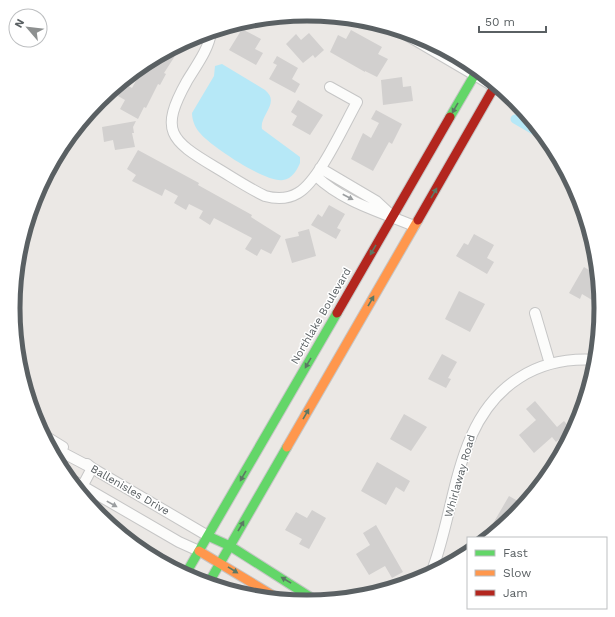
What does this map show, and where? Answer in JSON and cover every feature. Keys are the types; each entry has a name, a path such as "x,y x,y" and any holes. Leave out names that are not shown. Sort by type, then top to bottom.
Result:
{"main road":[{"name":"Northlake Boulevard","path":"188,570 475,74"},
{"path":"211,579 493,89"},
{"path":"208,536 230,546 309,596"},
{"path":"199,551 272,594"}],"street":[{"path":"209,38 207,46 174,106 172,126 179,142 187,150 259,193 272,198 285,198 298,194 318,172 357,102 330,87"},
{"path":"318,172 325,185 373,211 414,226"},
{"path":"535,313 550,364"},
{"name":"Whirlaway Road","path":"433,567 443,538 466,447 479,417 489,404 512,382 529,372 550,364 580,359 590,360"},
{"path":"53,442 92,468 82,487"},
{"name":"Ballenisles Drive","path":"58,450 92,468 208,536"},
{"name":"Ballenisles Drive","path":"82,487 179,542 199,551"}],"water":[{"path":"222,64 265,90 269,95 271,100 263,119 262,129 300,157 300,163 294,174 289,178 283,180 275,179 264,176 252,170 214,146 196,128 192,113 214,76 215,66"}],"building":[{"path":"242,29 261,39 255,49 263,53 256,65 229,50"},
{"path":"351,30 382,47 378,54 388,59 377,77 365,72 330,52 338,35 346,39"},
{"path":"309,33 324,50 315,58 313,55 303,63 286,44 296,34 301,40"},
{"path":"177,53 164,73 166,74 160,85 158,84 146,108 144,107 138,119 120,109 125,100 118,96 126,85 132,88 139,75"},
{"path":"277,56 298,68 292,79 300,84 295,93 269,79 277,65 273,63"},
{"path":"402,77 403,87 411,86 413,101 383,105 381,80"},
{"path":"298,100 323,115 310,135 292,125 297,116 291,112"},
{"path":"376,110 402,124 392,144 389,142 373,171 351,159 363,133 371,138 379,123 371,119"},
{"path":"136,121 133,127 134,133 132,133 135,147 115,150 113,140 104,142 102,127"},
{"path":"138,150 199,183 198,185 252,215 251,217 281,236 271,254 261,249 257,256 245,249 252,238 214,218 210,225 199,218 203,211 189,204 186,210 174,203 178,196 165,189 162,196 132,181 136,175 127,169"},
{"path":"329,205 345,214 337,228 341,230 336,239 311,225 318,214 322,217"},
{"path":"309,229 316,256 292,263 285,239 299,236 298,232"},
{"path":"474,234 494,245 487,258 494,262 487,274 456,256 464,243 468,245"},
{"path":"584,267 593,272 595,302 582,294 580,299 569,293"},
{"path":"459,291 485,304 470,332 445,319"},
{"path":"442,354 457,362 448,378 451,379 446,388 428,379"},
{"path":"535,401 557,427 564,421 569,427 564,437 563,436 556,442 552,437 534,453 519,435 536,420 526,409"},
{"path":"404,414 427,427 411,451 390,439"},
{"path":"377,462 410,481 404,492 396,487 386,505 361,491"},
{"path":"509,496 520,502 493,528 491,527"},
{"path":"312,510 326,518 309,549 299,544 302,539 285,530 296,512 307,518"},
{"path":"376,525 403,572 392,578 385,566 369,575 356,554 370,545 363,533"}],"waterway":[{"path":"515,119 533,129"}],"traffic: fast":[{"path":"450,117 475,74"},
{"path":"188,570 337,313"},
{"path":"211,579 287,447"},
{"path":"208,536 230,546 309,596"}],"traffic: slow":[{"path":"287,447 418,220"},
{"path":"199,551 270,594"}],"traffic: jam":[{"path":"418,220 493,89"},
{"path":"337,313 450,117"}]}
